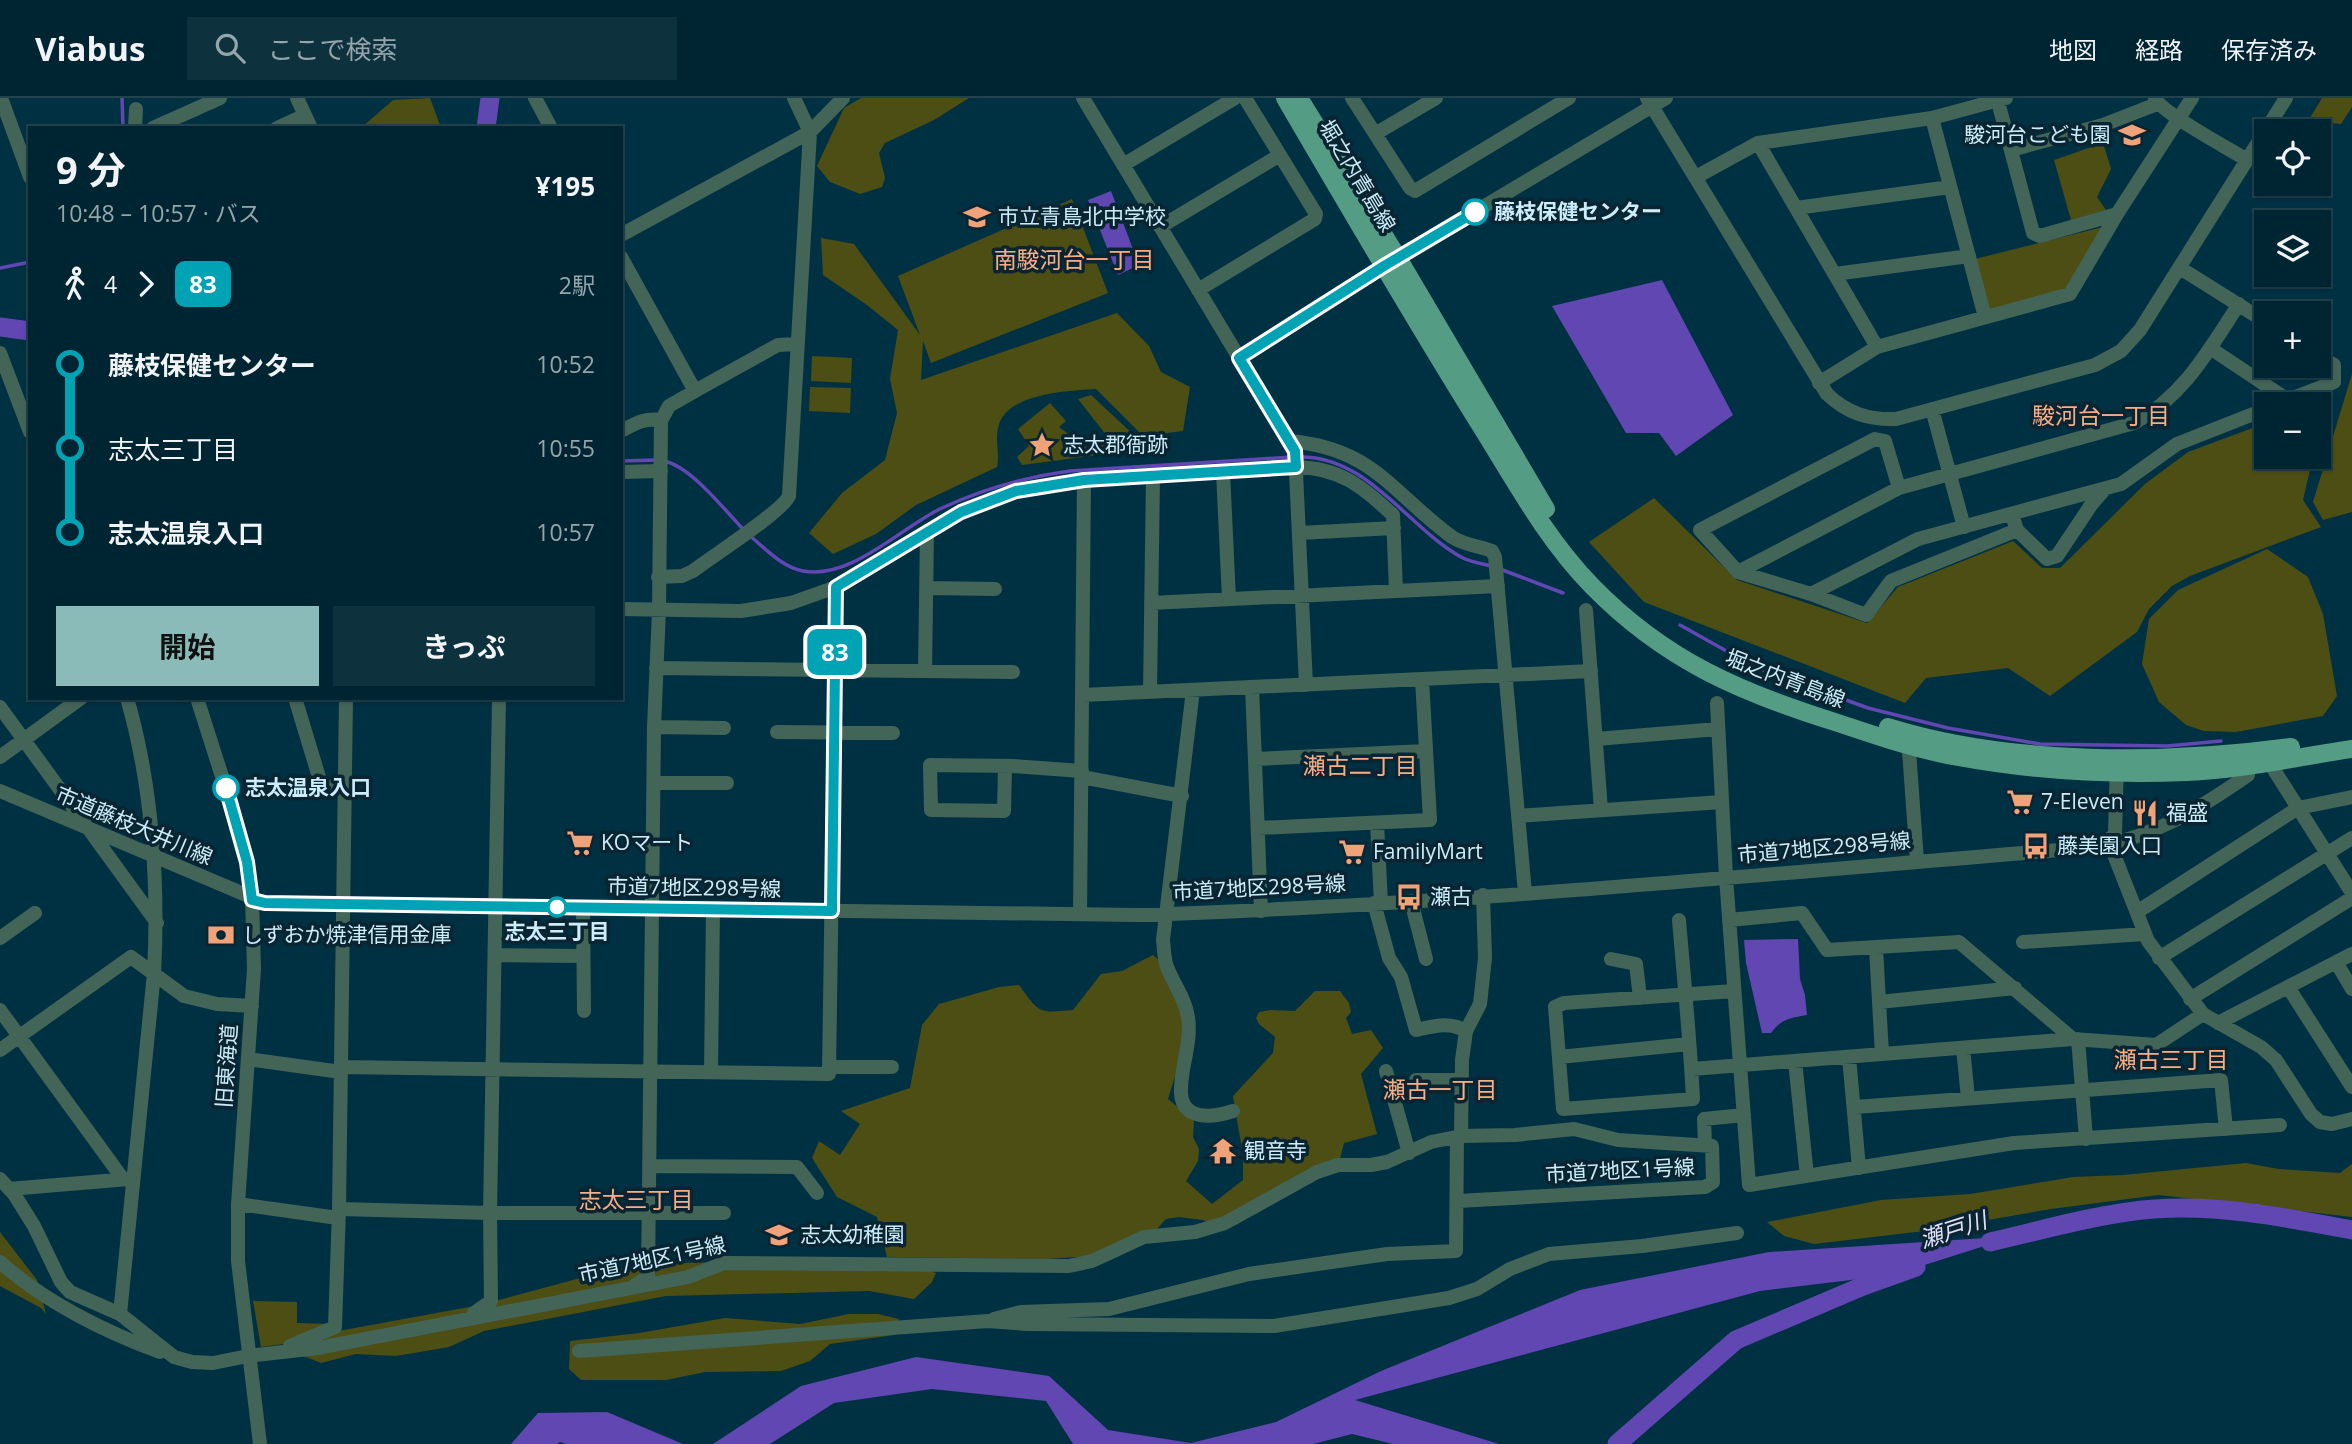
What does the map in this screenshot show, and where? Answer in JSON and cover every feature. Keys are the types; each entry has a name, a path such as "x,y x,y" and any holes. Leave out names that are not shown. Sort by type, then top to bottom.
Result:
{"main road":[{"name":"堀之内青島線","path":"1284,98 1391,262 1557,527 1598,576 1631,608 1662,632 1713,664 1799,700 1908,739 2117,765 2224,770 2352,749"},
{"name":"堀之内青島線","path":"1299,98 1391,262"},
{"name":"堀之内青島線","path":"2117,765 2272,750 2352,739"}],"street":[{"path":"1,98 28,172"},
{"path":"157,126 220,98"},
{"path":"286,126 308,121 297,98"},
{"path":"535,98 550,126"},
{"path":"658,577 682,576 693,571 787,501 789,496 810,132 794,98"},
{"path":"623,234 810,132 844,98"},
{"path":"1084,98 1239,358 1294,456 1306,685"},
{"path":"1123,165 1235,98"},
{"path":"1198,290 1315,219 1315,214 1245,98"},
{"path":"1352,98 1410,188 1415,191 1569,98"},
{"path":"1375,134 1436,98"},
{"path":"1239,358 1649,102 1667,98"},
{"path":"1819,383 1877,347 2070,294 2117,214 2192,98"},
{"path":"1649,102 1819,383 1835,401 1853,413 1868,418 1896,419 2095,365 2130,342 2180,268 2286,98"},
{"path":"1696,177 1758,143 1932,118 2000,99 2033,233 2040,236 2117,214"},
{"path":"2011,150 2103,125 2156,101 2179,119 2247,160"},
{"path":"135,126 136,109"},
{"path":"1932,118 1985,317"},
{"path":"1758,143 1877,347"},
{"path":"1160,227 1280,155"},
{"path":"1797,208 1950,187"},
{"path":"1835,274 1969,256"},
{"path":"623,261 695,391"},
{"path":"2180,268 2254,314"},
{"path":"1738,572 1899,488 2134,423 2156,411 2174,396 2192,375 2239,304"},
{"path":"630,1289 648,1277 654,727 659,610 661,420 669,406 695,391 778,345 797,344"},
{"path":"2210,348 2269,392"},
{"path":"0,353 28,427"},
{"path":"2308,392 2333,382 2334,365 2331,363"},
{"path":"1932,409 1964,527"},
{"path":"1811,594 1918,539 2121,484 2177,444 2254,414"},
{"path":"623,430 648,418 661,420"},
{"path":"1899,488 1885,441 1875,439 1700,530 1738,572 1811,594 1866,615 1891,581 2017,530"},
{"path":"623,609 741,611 791,603 836,587 961,512 1016,491 1084,480 1223,472 1294,456 1309,443 1350,455 1368,465 1453,537 1492,551 1495,557 1525,892"},
{"path":"1294,456 1360,485 1393,515 1396,591"},
{"path":"623,472 661,470"},
{"path":"1223,472 1230,599"},
{"path":"1150,692 1153,476"},
{"path":"1080,914 1084,480"},
{"path":"2012,513 2017,530 2047,559 2057,556 2091,505 2106,488"},
{"path":"1299,533 1394,528"},
{"path":"925,671 927,531"},
{"path":"1151,603 1396,591 1497,581"},
{"path":"248,1059 341,1070 650,1070 829,1074 836,587"},
{"path":"927,588 995,589"},
{"path":"1586,610 1601,810"},
{"path":"656,668 1013,673"},
{"path":"1083,695 1591,671"},
{"path":"1258,828 1430,820 1422,679"},
{"path":"1252,687 1261,911"},
{"path":"1194,690 1163,940 1167,966 1186,1004 1189,1021 1188,1051 1181,1094 1184,1105 1198,1116 1217,1117 1233,1111"},
{"path":"0,757 78,700"},
{"path":"120,1314 128,1179 154,973 157,923 153,857 138,734 128,700"},
{"name":"旧東海道","path":"198,700 240,833 247,862 255,934 238,1205 238,1261 260,1444"},
{"path":"296,700 322,787 345,786"},
{"path":"272,1353 335,1327 346,700"},
{"path":"468,1318 491,1301 490,1213 499,700"},
{"path":"1717,703 1726,877 1749,1185 2014,1143 2280,1125"},
{"path":"0,706 157,923"},
{"path":"654,727 723,728"},
{"path":"1595,739 1718,729"},
{"path":"777,732 893,733"},
{"path":"1908,739 1917,861"},
{"path":"1255,759 1426,751"},
{"path":"2190,999 2352,896 2269,762"},
{"path":"1005,766 1004,811 931,810 930,765 1005,766 1082,774 1182,796"},
{"path":"2117,765 2115,834 2107,844 2159,958 2203,1014 2260,1047 2276,1060 2319,1122 2332,1124 2352,1119"},
{"name":"市道7地区298号線","path":"252,900 265,903 496,907 1080,914 1261,911 1726,877 2107,844 2143,836 2180,819 2248,775"},
{"path":"654,783 727,783"},
{"name":"市道藤枝大井川線","path":"0,791 252,900"},
{"path":"2137,912 2298,808 2352,797"},
{"path":"1518,816 1722,802"},
{"path":"1377,823 1378,903 1389,958 1401,977 1416,1030 1456,1025 1466,1031"},
{"path":"2159,958 2352,838"},
{"path":"988,1321 1005,1314 1021,1312 1109,1308 1249,1274 1388,1254 1456,1251 1462,1080 1466,1031 1479,1004 1485,958 1483,895"},
{"path":"1411,901 1426,959"},
{"path":"583,907 584,1011"},
{"path":"711,1072 713,909"},
{"path":"0,938 35,913"},
{"path":"1729,920 1802,913 1827,950 1959,942 2076,1039 2086,1139"},
{"path":"1679,920 1685,995 1689,1044 1692,1069 1693,1099 1563,1109 1555,1007 1564,1003 1685,995 1734,991"},
{"path":"2023,942 2146,934"},
{"path":"1876,948 1882,1054"},
{"path":"2218,1023 2352,954"},
{"path":"495,955 582,956"},
{"path":"0,1051 131,957 184,996 217,1004 252,1006"},
{"path":"1611,958 1636,964 1640,998"},
{"path":"2336,962 2352,989"},
{"path":"2288,987 2352,1087"},
{"path":"1879,1002 2015,988"},
{"path":"0,1010 128,1179"},
{"path":"1692,1069 2076,1039 2155,1045 2203,1014"},
{"path":"1559,1057 1689,1044"},
{"path":"1963,1048 1968,1098"},
{"path":"1849,1057 1859,1168"},
{"path":"1796,1061 1807,1176"},
{"path":"830,1067 892,1067"},
{"path":"1386,1071 1409,1153"},
{"path":"1416,1080 1462,1080"},
{"path":"1855,1107 2221,1080 2226,1129"},
{"path":"1705,1145 1704,1119 1744,1115"},
{"name":"市道7地区1号線","path":"0,1262 19,1279 69,1310 139,1345 192,1362 249,1362 272,1353 318,1348 688,1277 724,1263 1069,1266 1092,1261 1143,1237 1195,1232 1225,1223 1317,1172 1338,1165 1371,1165 1409,1153 1431,1142 1459,1136 1515,1135 1574,1129 1618,1140 1713,1146 1713,1182 1704,1187 1458,1201"},
{"path":"649,1166 797,1167 817,1193"},
{"path":"5,1184 128,1179"},
{"path":"5,1184 34,1226 61,1282 70,1292 120,1314 174,1357"},
{"path":"238,1205 339,1213 724,1213"},
{"path":"579,1351 988,1321 1027,1324 1274,1326 1449,1297 1477,1289 1510,1269 1549,1254 1642,1246 1737,1233"}],"shaded area":[{"path":"430,98 440,126 363,126 393,100"},
{"path":"861,98 969,98 934,120 885,143 879,153 885,178 882,187 860,194 830,182 817,166 844,108"},
{"path":"2322,98 2352,98 2352,107 2341,124 2331,123 2331,119 2309,119"},
{"path":"2103,143 2111,169 2097,197 2106,210 2071,220 2054,160"},
{"path":"1111,191 1139,265 1118,275 1088,200"},
{"path":"1072,199 1108,293 931,363 923,341 921,380 1117,313 1149,346 1161,372 1190,387 1183,431 1143,436 1096,389 1054,393 1024,401 1003,416 998,428 997,467 916,505 876,534 833,554 809,533 842,493 885,460 897,413 890,379 898,330 823,275 821,238 854,244 920,335 898,276"},
{"path":"2103,227 2068,289 1988,310 1975,259"},
{"path":"1662,280 1733,415 1676,456 1659,433 1626,433 1552,306"},
{"path":"812,356 852,358 851,383 811,381"},
{"path":"2352,374 2352,512 2323,520 2313,502 2323,469 2331,469 2331,443"},
{"path":"810,387 851,388 850,413 809,411"},
{"path":"1091,395 1136,437 1129,451 1022,465 1017,457 1029,446 1018,429 1050,403 1066,421 1059,427 1088,449 1107,436 1078,399"},
{"path":"2254,427 2254,469 2310,469 2303,500 2321,527 2190,576 2172,586 2149,609 2137,632 2050,696 2008,668 1926,678 1905,703 1644,602 1589,542 1654,498 1737,580 1867,623 1898,587 2013,541 2042,568 2060,568 2145,484 2188,452"},
{"path":"2267,549 2308,577 2323,614 2337,696 2323,716 2236,732 2204,731 2186,725 2159,702 2142,664 2149,619 2178,590"},
{"path":"1798,939 1800,979 1807,1015 1786,1020 1771,1033 1762,1033 1746,963 1744,940"},
{"path":"1153,955 1160,961 1176,993 1184,1023 1181,1056 1168,1099 1194,1121 1193,1137 1199,1149 1198,1161 1186,1181 1212,1204 1243,1180 1243,1155 1233,1096 1273,1053 1275,1037 1259,1024 1256,1018 1259,1012 1295,1011 1315,991 1340,991 1349,1003 1351,1012 1346,1018 1352,1034 1371,1030 1383,1048 1361,1074 1377,1134 1344,1143 1340,1159 1211,1224 1203,1220 1179,1217 1166,1219 1155,1231 1095,1256 1045,1259 887,1257 877,1217 837,1197 812,1158 819,1141 840,1155 860,1124 841,1111 910,1088 922,1025 939,1004 999,987 1019,985 1031,1002 1041,1009 1073,1010 1101,974 1122,971"},
{"path":"2246,1163 2279,1169 2340,1173 2352,1164 2352,1217 2159,1195 2051,1209 1924,1231 1814,1244 1784,1236 1767,1222 1881,1200 1970,1194 2073,1177"},
{"path":"0,1232 37,1280 46,1314 41,1308 0,1286"},
{"path":"2016,1236 1893,1275 1760,1291 1355,1400 1499,1444 1393,1444 1352,1434 1313,1444 1073,1444 1046,1401 932,1389 834,1403 770,1444 713,1444 801,1386 916,1357 1049,1376 1108,1430 1191,1443 1276,1422 1381,1371 1580,1290 1769,1252"},
{"path":"883,1258 936,1273 932,1282 914,1299 869,1291 666,1296 484,1331 449,1347 396,1356 356,1354 321,1363 301,1355 333,1332 480,1305 614,1269 680,1263"},
{"path":"253,1301 297,1302 297,1323 332,1324 284,1344 261,1347"},
{"path":"849,1314 878,1314 899,1319 894,1335 830,1344 810,1361 781,1371 705,1372 666,1380 581,1380 569,1369 570,1341 639,1333 725,1318 800,1324"},
{"path":"607,1412 683,1444 511,1444 538,1413"}],"waterway":[{"path":"122,98 123,126"},
{"path":"486,126 490,98"},
{"path":"0,268 28,262"},
{"path":"0,327 28,331"},
{"path":"750,536 788,566 803,571 821,572 857,560 942,508 1021,480 1070,471 1292,457"},
{"path":"1300,457 1324,460 1346,468 1386,495 1441,544 1465,559 1492,566"},
{"path":"623,461 656,460"},
{"path":"664,461 675,465 696,480 745,531"},
{"path":"1500,569 1563,593"},
{"path":"1680,625 1755,667 1868,708 1948,728 2040,744 2167,746 2221,741"},
{"name":"瀬戸川","path":"1990,1242 2113,1214 2179,1208 2254,1213 2352,1230"},
{"name":"瀬戸川","path":"1617,1444 1736,1340 1863,1286 1916,1267"}],"bus line":[{"name":"83","path":"226,788 247,862 252,900 265,903 832,911 836,587 961,512 1016,491 1084,480 1296,467 1295,451 1239,358 1475,212"}],"place":[{"name":"駿河台こども園","path":"2132,135"},
{"name":"藤枝保健センター","path":"1475,212"},
{"name":"市立青島北中学校","path":"977,217"},
{"name":"志太郡衙跡","path":"1042,445"},
{"name":"志太温泉入口","path":"226,788"},
{"name":"7-Eleven","path":"2020,802"},
{"name":"福盛","path":"2145,813"},
{"name":"KOマート","path":"580,843"},
{"name":"藤美園入口","path":"2036,846"},
{"name":"FamilyMart","path":"1352,852"},
{"name":"瀬古","path":"1409,897"},
{"name":"志太三丁目","path":"557,907"},
{"name":"しずおか焼津信用金庫","path":"221,935"},
{"name":"観音寺","path":"1223,1151"},
{"name":"志太幼稚園","path":"779,1235"}],"district":[{"name":"南駿河台一丁目","path":"1074,260"},
{"name":"駿河台一丁目","path":"2101,416"},
{"name":"瀬古二丁目","path":"1360,766"},
{"name":"瀬古三丁目","path":"2171,1060"},
{"name":"瀬古一丁目","path":"1440,1090"},
{"name":"志太三丁目","path":"636,1200"}]}
